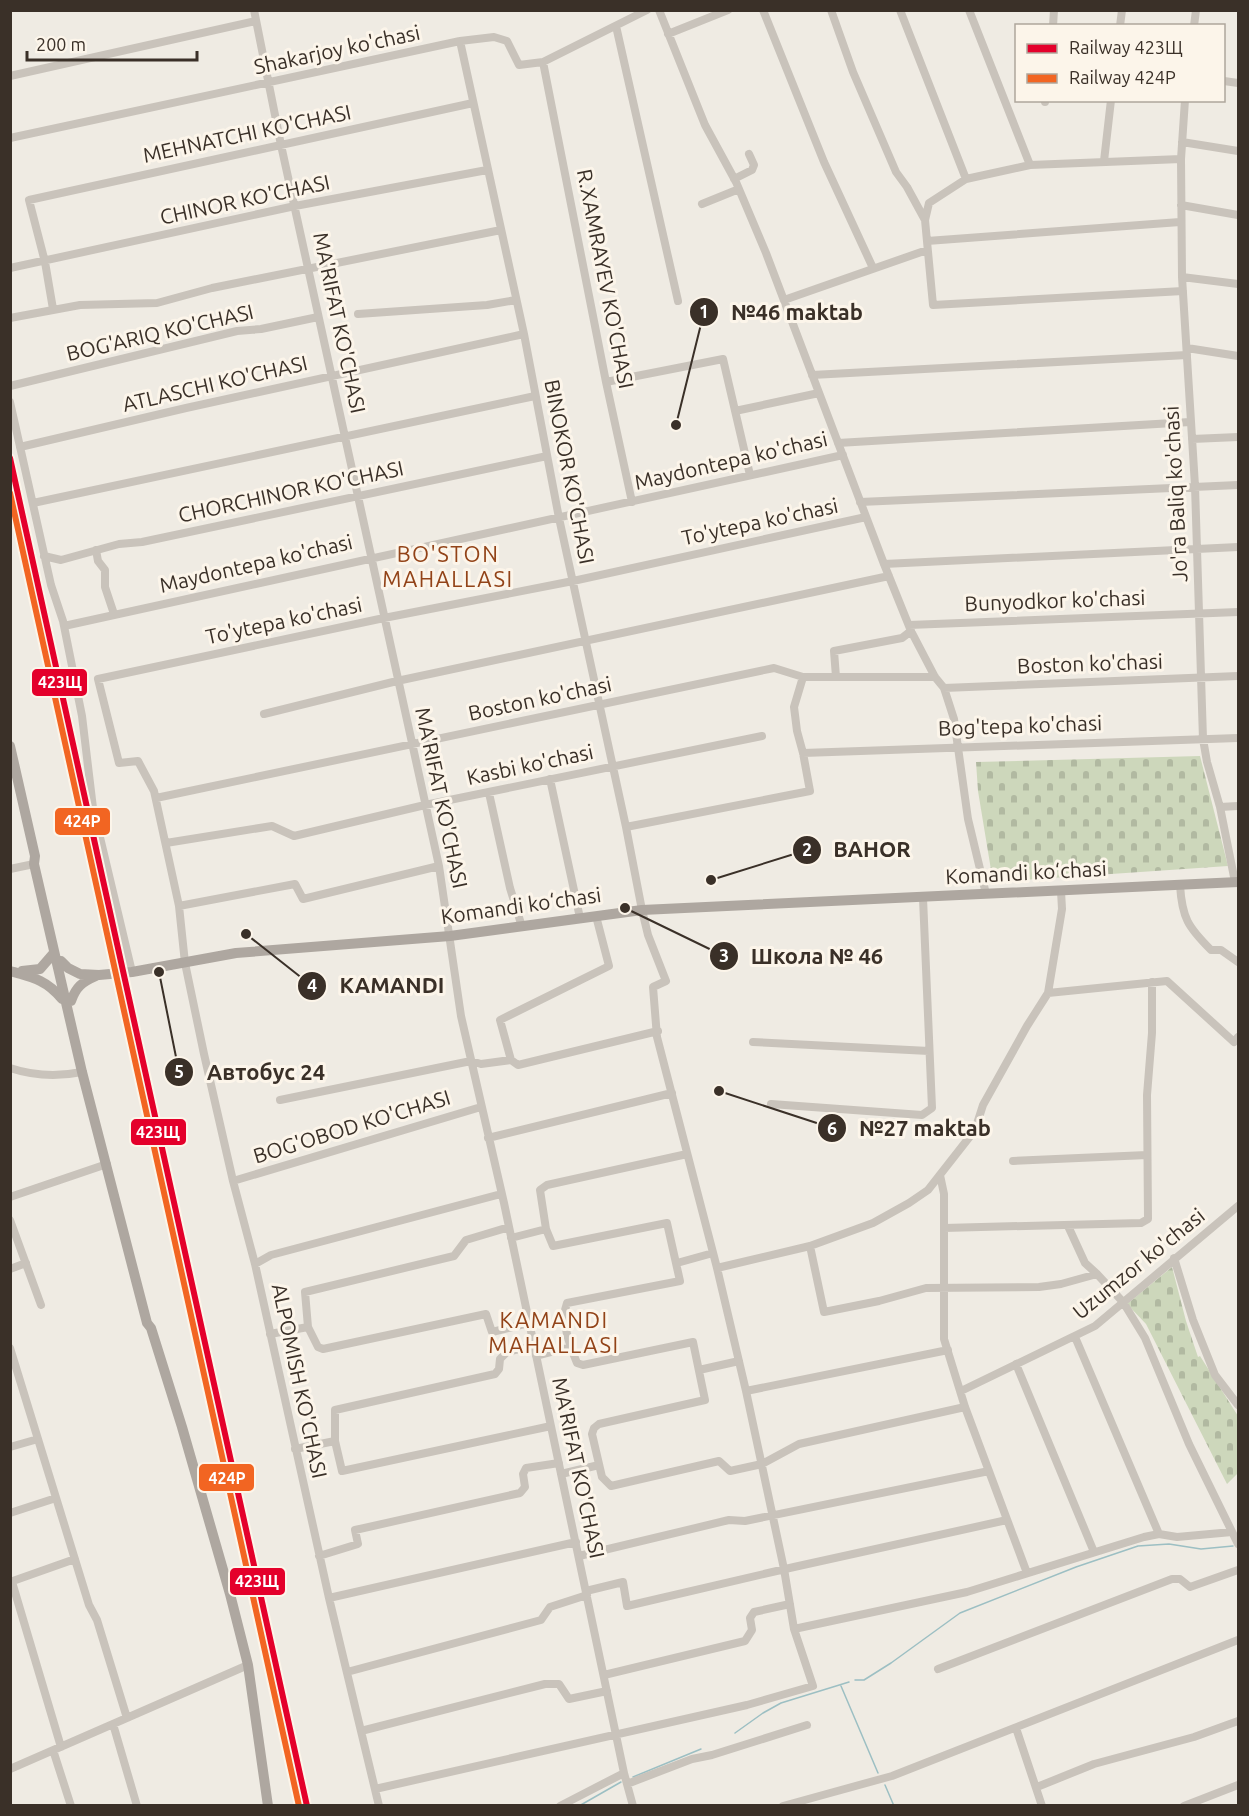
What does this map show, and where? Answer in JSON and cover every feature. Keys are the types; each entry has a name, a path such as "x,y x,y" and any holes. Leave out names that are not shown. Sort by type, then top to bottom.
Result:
{"main road":[{"path":"10,746 34,860 40,864 57,958 152,1322 151,1328"},
{"name":"Komandi ko‘chasi","path":"57,958 68,968 80,974 99,975 132,972 259,951 450,936 642,910 1237,882"},
{"path":"10,970 28,972 40,969 57,958"},
{"path":"10,970 36,978 53,987 68,1002 82,1072 147,1323 151,1328 182,1427 248,1665 268,1806"},
{"name":"Komandi ko‘chasi","path":"68,1002 82,982 99,975"}],"street":[{"name":"MA'RIFAT KO'CHASI","path":"254,10 281,145 439,866 461,1016 633,1806"},
{"path":"543,62 647,10"},
{"path":"659,10 705,125 739,189 910,628 935,677 944,688 954,719 968,819 986,894"},
{"path":"668,34 728,10"},
{"path":"763,10 824,162 873,268"},
{"path":"831,10 853,72 896,172 925,220"},
{"path":"900,10 966,178"},
{"path":"969,10 1030,165"},
{"path":"10,76 256,21"},
{"path":"616,26 678,301"},
{"name":"Shakarjoy ko'chasi","path":"10,138 460,42 494,37 507,41 519,65 543,62"},
{"name":"BINOKOR KO'CHASI","path":"460,42 524,334 559,518 642,910 648,935 666,981 653,987 658,1031"},
{"name":"R.XAMRAYEV KO'CHASI","path":"543,62 632,502"},
{"path":"1104,161 1111,102"},
{"name":"Jo'ra Baliq ko'chasi","path":"1185,102 1180,222 1195,486 1203,739 1237,882"},
{"name":"MEHNATCHI KO'CHASI","path":"45,262 29,200 473,103"},
{"path":"1182,142 1239,151"},
{"path":"734,179 752,170 754,165 748,154"},
{"path":"1181,159 1030,165 966,178 929,203 925,220 933,305 1183,291"},
{"name":"CHINOR KO'CHASI","path":"10,268 295,207 488,170"},
{"path":"702,204 739,189"},
{"path":"1181,205 1239,215"},
{"path":"784,300 873,268 927,245 1180,222"},
{"path":"10,318 53,309 96,304 157,303 212,288 501,230"},
{"path":"45,262 53,309"},
{"path":"1182,277 1239,284"},
{"path":"358,314 487,305 516,300"},
{"name":"BOG'ARIQ KO'CHASI","path":"10,386 237,330 261,329 318,316"},
{"name":"ATLASCHI KO'CHASI","path":"20,447 524,334"},
{"path":"812,375 1187,352 1239,356"},
{"path":"606,382 723,359 750,475"},
{"path":"735,411 819,393"},
{"path":"33,503 535,396"},
{"path":"10,402 44,556 64,626 82,716 93,808 132,972"},
{"path":"838,443 1190,422"},
{"path":"1192,439 1239,437"},
{"name":"Maydontepa ko'chasi","path":"64,626 843,454"},
{"name":"CHORCHINOR KO'CHASI","path":"44,556 61,560 119,544 142,542 547,456"},
{"path":"860,502 1239,485"},
{"name":"To'ytepa ko'chasi","path":"98,679 384,618 573,581 866,517"},
{"path":"884,564 1239,547"},
{"path":"96,550 98,561 105,570 105,587 114,614"},
{"path":"264,714 397,681 889,576"},
{"name":"Bunyodkor ko'chasi","path":"836,677 834,651 903,638 910,628 1239,612"},
{"name":"Boston ko'chasi","path":"156,798 774,668 803,677 935,677"},
{"name":"Boston ko'chasi","path":"944,688 1239,676"},
{"path":"626,827 810,791 794,707 803,677"},
{"name":"ALPOMISH KO'CHASI","path":"98,679 119,763 138,761 156,798 179,906 185,963 233,1181 255,1264 319,1556 379,1806"},
{"name":"Kasbi ko'chasi","path":"166,843 272,826 294,836 550,779 762,736"},
{"name":"Bog'tepa ko'chasi","path":"803,753 1239,738"},
{"path":"550,779 580,918"},
{"path":"489,793 510,888 522,927"},
{"path":"1220,807 1239,806"},
{"path":"10,869 34,860"},
{"path":"179,906 296,884 303,899 439,866"},
{"path":"1180,885 1181,908 1193,932 1211,950 1221,950 1239,962"},
{"path":"717,1268 810,1246 882,1218 928,1190 975,1130 983,1106 1048,993 1062,909 1061,891"},
{"path":"771,1104 922,1115 932,1108 923,898"},
{"path":"375,1789 747,1705 813,1686 794,1629 784,1569 746,1391 717,1268 657,1037 658,1031 518,1065 511,1060 500,1020 609,966 596,916"},
{"path":"1048,993 1167,981 1234,1042 1239,1036"},
{"path":"944,1228 1141,1223 1148,1218 1147,1095 1152,1033 1152,982"},
{"path":"753,1042 929,1051"},
{"path":"280,1100 471,1060 481,1064 511,1060"},
{"path":"10,1068 31,1075 66,1075 82,1072"},
{"path":"488,1138 672,1093"},
{"name":"BOG'OBOD KO'CHASI","path":"233,1181 481,1107"},
{"path":"687,1154 547,1185 540,1190 546,1229 553,1246 667,1223 677,1263 680,1281 567,1303 564,1311 571,1347 577,1363 583,1365 693,1342 705,1400 599,1424 594,1428 592,1434 605,1482 611,1486 719,1461 730,1472 762,1464 800,1444 965,1407"},
{"path":"1013,1161 1147,1155"},
{"path":"10,1197 106,1164"},
{"path":"940,1174 944,1194 944,1339 965,1407 1027,1573"},
{"path":"255,1264 271,1255 501,1194"},
{"name":"Uzumzor ko'chasi","path":"961,1391 1095,1326 1239,1206"},
{"path":"10,1220 41,1305"},
{"path":"1068,1226 1085,1263 1122,1302 1145,1338 1189,1444 1239,1544"},
{"path":"508,1227 466,1240 454,1256 305,1292 308,1327 318,1347 323,1349 486,1314 492,1332 529,1323"},
{"path":"511,1238 546,1229"},
{"path":"810,1246 824,1312 879,1301 926,1288 1038,1287 1061,1284 1097,1274"},
{"path":"677,1263 713,1253"},
{"path":"1174,1258 1193,1320 1215,1375 1237,1400"},
{"path":"10,1269 26,1263"},
{"path":"270,1334 308,1327"},
{"path":"1075,1337 1159,1534"},
{"path":"533,1346 507,1352 500,1359 499,1369 495,1374 335,1410 335,1441 342,1471 551,1426"},
{"path":"536,1356 571,1347"},
{"path":"10,1348 14,1375 39,1439 88,1605 98,1620 127,1718"},
{"path":"746,1391 948,1350"},
{"path":"699,1370 739,1361"},
{"path":"1016,1364 1094,1552"},
{"path":"10,1448 39,1439"},
{"path":"295,1449 335,1441"},
{"path":"319,1556 358,1545 356,1530 520,1493 525,1486 523,1474 526,1468 559,1463"},
{"path":"561,1474 599,1465"},
{"path":"579,1556 729,1520 745,1521 989,1471"},
{"path":"10,1513 56,1498"},
{"path":"347,1672 541,1620 550,1607 622,1582 627,1606 1007,1520"},
{"path":"794,1629 968,1592 1144,1537 1159,1534 1177,1537 1232,1532"},
{"path":"329,1598 576,1542"},
{"path":"71,1806 11,1582 75,1559"},
{"path":"938,1669 1172,1579 1180,1579 1190,1587 1239,1570"},
{"path":"604,1675 744,1641 752,1630 750,1618 754,1612 790,1604"},
{"path":"783,1806 892,1776 1239,1640"},
{"path":"10,1769 248,1665"},
{"path":"361,1731 544,1684 559,1684 569,1699 607,1690"},
{"path":"1037,1787 1094,1764 1194,1737 1239,1721"},
{"path":"113,1724 137,1806"},
{"path":"627,1784 692,1758 712,1755 807,1725"},
{"path":"1016,1728 1042,1806"},
{"path":"560,1806 624,1773"},
{"path":"1184,1806 1239,1785"}],"green space":[{"path":"1200,756 1228,866 993,882 978,791 976,762"},
{"path":"1172,1267 1198,1357 1200,1356 1238,1416 1238,1473 1227,1484 1146,1324 1127,1304"}],"waterway":[{"path":"855,1680 864,1680 891,1663 960,1613 1076,1567 1138,1546 1169,1544 1201,1549 1233,1546"},
{"path":"735,1733 781,1703 849,1682"},
{"path":"841,1686 878,1773"},
{"path":"633,1777 701,1749"},
{"path":"579,1806 621,1782"},
{"path":"885,1785 894,1806"}],"rail line":[{"name":"423Щ","path":"10,458 307,1806"},
{"name":"424Р","path":"10,493 299,1806"}],"place":[{"name":"№46 maktab","path":"676,425"},
{"name":"BAHOR","path":"711,880"},
{"name":"Школа № 46","path":"625,908"},
{"name":"KAMANDI","path":"246,934"},
{"name":"Автобус 24","path":"159,972"},
{"name":"№27 maktab","path":"719,1091"}],"district":[{"name":"BO'STON MAHALLASI","path":"448,566"},
{"name":"KAMANDI MAHALLASI","path":"554,1332"}]}
